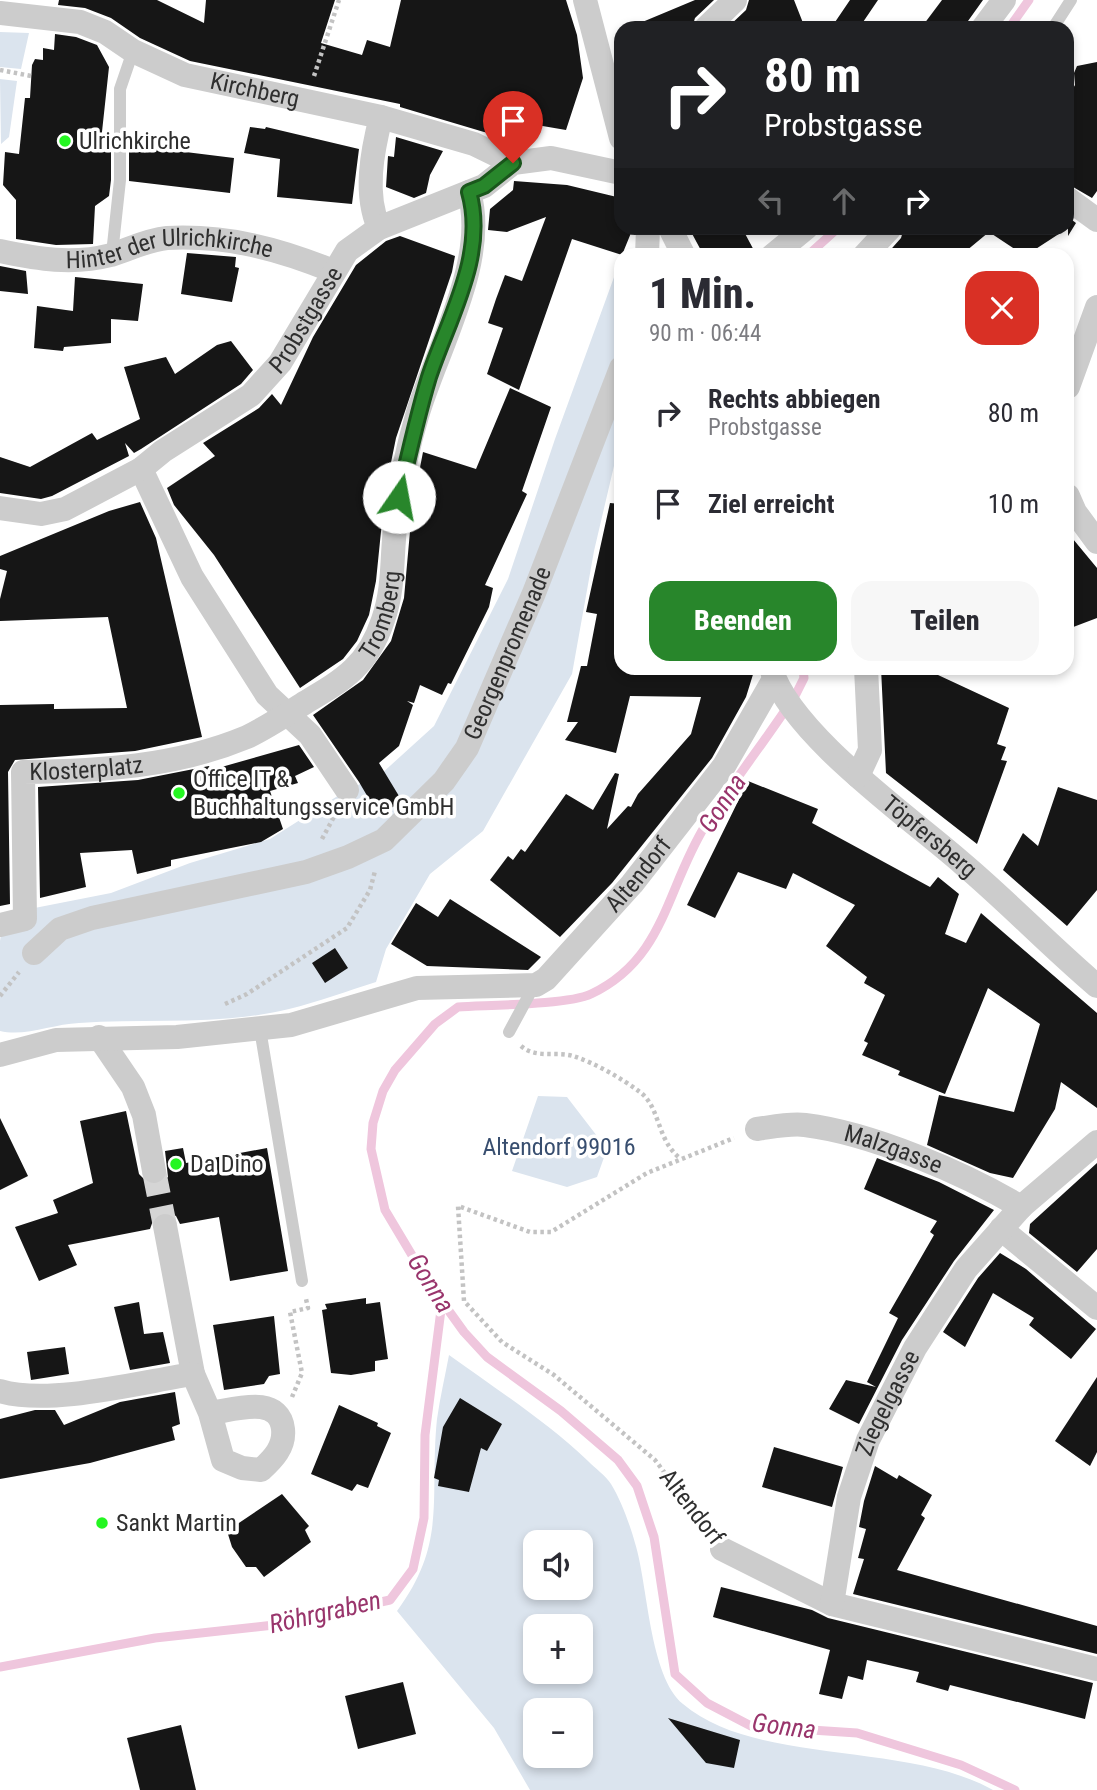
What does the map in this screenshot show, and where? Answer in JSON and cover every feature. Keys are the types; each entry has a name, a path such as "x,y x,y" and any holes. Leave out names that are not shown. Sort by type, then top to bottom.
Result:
{"street":[{"path":"585,0 614,92"},
{"path":"713,21 735,0"},
{"path":"988,21 1003,0"},
{"name":"Kirchberg","path":"0,13 80,22 105,32 133,51 185,75 381,117 474,144 513,163"},
{"path":"379,228 373,214 371,176 381,117"},
{"path":"513,163 551,158 614,170"},
{"name":"Probstgasse","path":"0,508 41,514 65,509 141,469 163,451 229,411 265,381 294,341 347,251 379,228 484,186 513,163"},
{"name":"Tromberg","path":"287,714 346,680 371,649 383,623 391,596 399,497 416,418 461,289 471,251 475,221 469,192"},
{"path":"1074,203 1097,220"},
{"path":"782,248 798,235"},
{"path":"871,248 884,235"},
{"name":"Hinter der Ulrichkirche","path":"0,251 56,262 112,254 166,238 212,239 282,250 334,271"},
{"path":"1074,370 1097,307"},
{"name":"Georgenpromenade","path":"34,953 60,929 92,918 306,872 384,840 444,781 467,748 534,593 614,386"},
{"path":"141,469 192,576 267,695 310,735 347,790"},
{"path":"1074,510 1097,542"},
{"path":"858,776 870,750 866,675"},
{"name":"Töpfersberg","path":"776,681 804,720 858,776 964,864 1097,986"},
{"name":"Altendorf","path":"530,990 546,979 656,855 724,766 776,681"},
{"name":"Klosterplatz","path":"0,925 25,919 23,772 114,769 178,759 246,737 287,714"},
{"path":"0,1055 56,1040 177,1037 291,1025 417,989 530,990"},
{"path":"99,1037 133,1087 144,1115 154,1171"},
{"name":"Malzgasse","path":"757,1129 802,1125 847,1134 965,1179 1021,1208"},
{"name":"Ziegelgasse","path":"831,1604 849,1497 868,1440 915,1348 966,1269 1001,1229 1021,1208 1097,1143"},
{"path":"165,1226 193,1374 210,1413 223,1460 242,1468 261,1470 274,1458 284,1439 282,1418 274,1409 255,1407 210,1413"},
{"path":"1001,1229 1097,1308"},
{"path":"0,1391 18,1396 88,1391 193,1374"},
{"name":"Altendorf","path":"722,1549 831,1604 1097,1669"}],"lane":[{"path":"1058,21 1071,0"},
{"path":"112,254 120,180 120,89 133,51"},
{"path":"509,1032 530,990"},
{"path":"260,1029 302,1280"}],"path":[{"path":"305,102 339,0"},
{"path":"0,70 31,76"},
{"path":"306,872 347,790"},
{"path":"223,1004 247,994 347,928 370,890 384,840"},
{"path":"509,1032 523,1049 540,1054 572,1055 642,1093 669,1149 681,1159 757,1129"},
{"name":"Altendorf","path":"681,1159 623,1186 551,1232 530,1233 457,1206 464,1301 502,1342 554,1375 655,1460 722,1549"},
{"path":"274,1409 292,1398 301,1382 302,1373 290,1311"}],"green space":[{"path":"0,32 29,33 21,69 0,67"},
{"path":"0,79 17,81 9,137 1,144"},
{"path":"614,277 614,466 594,551 572,674 483,831 430,874 386,949 376,982 289,1009 237,1018 79,1023 29,1031 0,1031 0,941 4,914 111,893 190,863 270,839 347,790 380,775 434,726 508,579"},
{"name":"Altendorf 99016","path":"538,1096 567,1097 607,1149 597,1177 567,1187 512,1171"},
{"path":"449,1355 555,1432 611,1484 635,1543 656,1652 672,1691 683,1704 714,1723 750,1737 790,1746 918,1765 958,1775 993,1790 530,1790 494,1728 397,1611 424,1563 430,1540 437,1419"}],"building":[{"path":"59,0 157,0 204,23 206,0 335,0 321,43 362,55 367,40 390,47 401,0 566,0 577,35 583,78 566,130 525,123 522,140 484,132 400,107 400,104 190,61 140,38 111,18 85,8 58,5"},
{"path":"695,0 714,0 694,21 645,21"},
{"path":"749,0 794,0 802,21 734,21 746,10"},
{"path":"850,0 878,0 864,21 836,21"},
{"path":"942,0 983,0 968,21 926,21"},
{"name":"Ulrichkirche","path":"55,34 76,37 97,45 109,67 101,141 111,143 111,180 109,196 95,206 93,244 56,245 16,239 16,200 3,185 5,152 19,154 25,98 30,98 32,65 35,59 43,60 43,48 54,50"},
{"path":"1097,62 1097,191 1092,198 1074,188 1074,73 1077,66"},
{"path":"250,127 266,127 359,149 352,204 277,197 280,159 244,153"},
{"path":"396,137 443,151 430,175 426,193 414,198 386,187 388,156 394,157"},
{"path":"129,145 234,158 230,193 129,181"},
{"path":"514,181 567,185 614,196 614,235 630,235 625,248 614,248 614,252 572,239 519,390 487,374 503,328 488,323 505,275 522,281 546,217 507,232 488,230 490,209 513,190"},
{"path":"693,235 746,235 753,248 700,248"},
{"path":"902,235 985,235 970,248 892,248"},
{"path":"994,235 1057,235 1037,248 1013,248"},
{"path":"400,236 455,256 452,272 396,438 385,492 376,581 369,615 357,641 343,659 300,688 214,555 174,505 167,488 215,456 203,443 259,408 272,394 281,405 313,337 356,265 386,241"},
{"path":"187,253 236,257 235,267 239,268 232,302 181,294"},
{"path":"0,266 26,271 28,294 0,291"},
{"path":"75,277 143,284 138,321 111,319 111,343 64,347 63,351 34,348 37,306 73,311"},
{"path":"231,341 253,370 241,384 134,453 125,443 129,456 52,496 41,499 0,493 0,457 30,467 92,433 97,440 140,419 124,367 166,357 175,374 217,345"},
{"path":"510,388 551,407 522,491 527,494 485,585 493,588 489,607 451,684 448,683 442,695 420,685 414,703 407,701 413,705 399,746 379,763 402,801 379,816 313,715 363,680 391,641 404,598 412,509 423,452 476,469"},
{"path":"140,502 156,538 202,737 135,751 15,760 8,772 10,904 0,906 0,705 54,704 54,709 127,708 108,617 0,621 0,599 7,571 0,569 0,556 109,511"},
{"path":"610,503 614,503 614,675 753,675 746,697 712,758 612,883 560,937 490,880 508,856 513,860 521,849 525,852 566,794 593,810 615,773 619,774 607,829 628,806 631,807 638,794 691,734 701,697 630,696 616,753 565,740 578,722 567,722 581,666 587,666 597,614 586,612"},
{"path":"1074,540 1097,568 1097,618 1074,627"},
{"path":"881,675 938,675 1009,708 997,744 1006,747 1001,760 1007,761 977,844 886,773"},
{"path":"299,745 314,767 295,776 298,783 270,791 283,829 261,842 171,860 171,866 137,874 132,850 80,853 86,887 40,898 38,787 138,780 209,766 211,770"},
{"path":"748,781 818,809 812,823 930,887 938,877 959,894 945,934 966,943 981,913 1097,1013 1097,1108 1061,1082 1055,1109 1013,1178 990,1173 927,1145 939,1095 1014,1112 1040,1024 988,988 945,1094 898,1075 900,1071 862,1055 868,1043 864,1041 885,995 864,983 867,977 826,946 855,905 793,873 786,889 738,872 715,918 687,905"},
{"path":"1058,787 1097,800 1097,890 1067,926 1003,870 1023,833 1038,846"},
{"path":"450,899 541,957 528,970 427,966 391,944 416,903 438,917"},
{"path":"335,948 348,968 325,983 312,963"},
{"path":"126,1111 139,1174 150,1185 157,1185 168,1177 165,1151 183,1148 186,1163 267,1148 288,1271 230,1281 219,1217 180,1224 176,1216 163,1211 155,1215 150,1229 68,1245 77,1265 39,1281 15,1227 58,1213 53,1200 93,1183 80,1121"},
{"path":"0,1118 28,1176 0,1190"},
{"path":"877,1158 939,1182 994,1210 954,1261 902,1340 859,1424 829,1409 846,1380 876,1387 867,1382 898,1318 889,1313 934,1235 930,1232 937,1221 864,1189"},
{"path":"1097,1163 1097,1249 1077,1272 1029,1233 1030,1224"},
{"path":"1000,1253 1026,1269 1096,1329 1071,1359 1029,1325 1034,1318 993,1293 965,1347 943,1332 978,1278"},
{"path":"366,1298 366,1304 380,1302 388,1359 375,1361 375,1371 351,1375 331,1373 322,1310 327,1309 325,1304"},
{"path":"139,1302 144,1334 163,1332 170,1363 130,1370 114,1307"},
{"path":"274,1316 280,1374 269,1376 264,1384 224,1390 213,1325"},
{"path":"65,1347 69,1374 31,1380 27,1352"},
{"path":"1097,1377 1097,1452 1090,1466 1055,1441"},
{"path":"175,1392 180,1424 172,1427 175,1440 90,1463 0,1479 0,1419 35,1410 55,1410 64,1425 120,1402"},
{"path":"460,1398 502,1424 487,1451 481,1448 469,1492 438,1486 439,1480 434,1478 443,1427"},
{"path":"339,1405 378,1423 377,1426 391,1433 368,1488 357,1484 352,1491 311,1474"},
{"path":"774,1447 843,1467 832,1507 762,1487"},
{"path":"875,1466 897,1479 899,1475 932,1495 921,1515 925,1518 897,1570 1097,1626 1097,1654 853,1594 864,1559 858,1558 866,1529 859,1527"},
{"path":"282,1494 309,1526 305,1530 311,1542 264,1577 256,1567 246,1567 232,1547 227,1531"},
{"path":"721,1587 812,1610 828,1618 1093,1683 1085,1719 950,1685 948,1691 916,1682 919,1672 867,1660 863,1680 848,1676 842,1699 819,1694 830,1650 713,1617"},
{"path":"403,1682 416,1734 358,1749 345,1696"},
{"path":"668,1718 740,1740 734,1768 706,1763"},
{"path":"181,1725 196,1790 140,1790 127,1738"}],"waterway":[{"name":"Gonna","path":"1014,21 1029,0"},
{"name":"Gonna","path":"816,248 830,235"},
{"name":"Gonna","path":"804,675 796,694 705,826 661,920 635,962 616,979 580,998 458,1007 435,1024 395,1070 383,1091 373,1123 371,1149 385,1210 428,1282 464,1332 487,1357 561,1411 618,1460 637,1486 654,1537 675,1674 707,1703 751,1726 857,1733 961,1765 1015,1790"},
{"name":"Röhrgraben","path":"0,1667 155,1638 274,1625 390,1600 413,1569 424,1518 425,1435 442,1302"}],"tunnel":[{"path":"154,1171 165,1226"}],"place":[{"name":"Ulrichkirche","path":"65,141"},
{"name":"Office IT & Buchhaltungsservice GmbH","path":"179,793"},
{"name":"Da Dino","path":"176,1164"},
{"name":"Sankt Martin","path":"102,1523"}],"route":[{"path":"399,497 416,418 461,289 471,251 475,221 469,192 484,186 513,163"}]}
